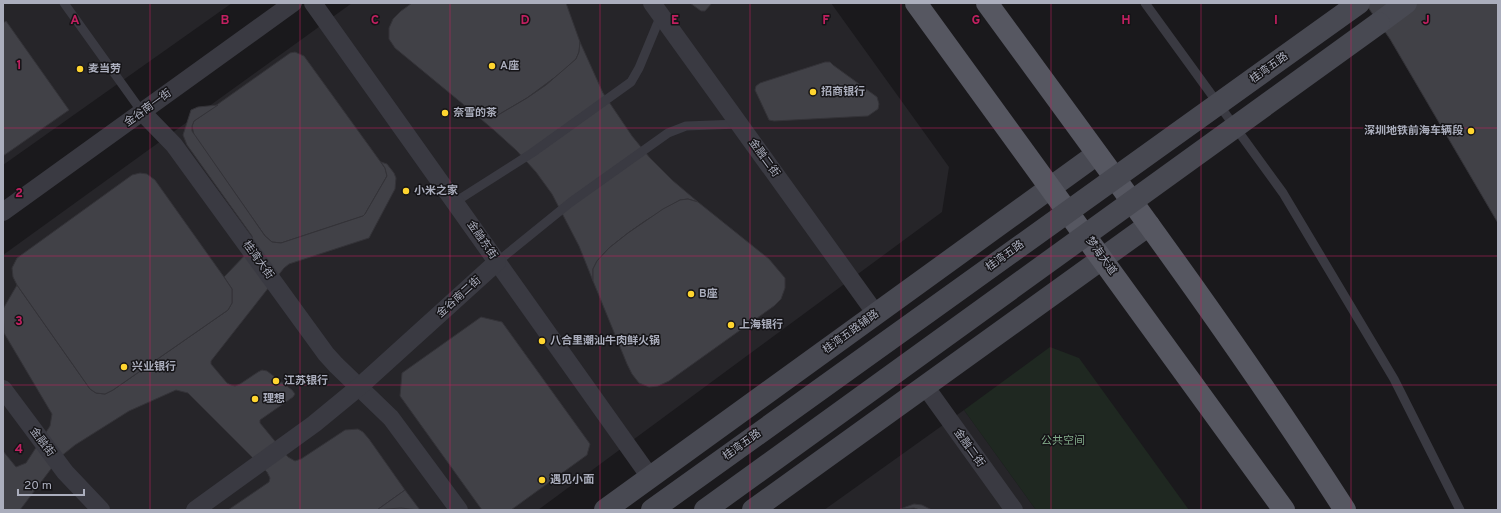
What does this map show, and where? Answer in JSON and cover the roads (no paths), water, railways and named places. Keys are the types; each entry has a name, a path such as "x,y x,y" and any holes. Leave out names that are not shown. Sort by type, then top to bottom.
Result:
{"main road":[{"name":"梦海大道","path":"916,3 1284,510"},
{"path":"987,3 1149,225 1304,447 1345,510"}],"street":[{"name":"金谷南一街","path":"3,212 293,3"},
{"name":"金融东街","path":"313,3 650,477"},
{"name":"桂湾五路","path":"652,510 1359,3"},
{"path":"705,510 1406,3"},
{"name":"金融二街","path":"656,9 876,314"},
{"name":"桂湾大街","path":"142,112 174,144 326,354 395,423 459,510"},
{"name":"桂湾五路辅路","path":"605,510 1098,154"},
{"path":"753,510 1149,225"},
{"name":"金谷南二街","path":"195,510 314,424 359,387 497,262"},
{"name":"金融二街","path":"925,386 1014,510"},
{"name":"金融街","path":"3,389 65,472 101,510"}],"lane":[{"name":"桂湾大街","path":"64,3 142,112"},
{"path":"1145,3 1283,193 1394,379 1460,510"},
{"path":"455,202 532,153 630,82 639,68 656,9"},
{"name":"金谷南二街","path":"497,262 572,202 668,133 686,126 740,124"}],"place":[{"name":"A座","path":"492,66"},
{"name":"麦当劳","path":"80,69"},
{"name":"招商银行","path":"813,92"},
{"name":"奈雪的茶","path":"445,113"},
{"name":"深圳地铁前海车辆段","path":"1471,131"},
{"name":"小米之家","path":"406,191"},
{"name":"B座","path":"691,294"},
{"name":"上海银行","path":"731,325"},
{"name":"八合里·潮汕牛肉鲜火锅","path":"542,341"},
{"name":"兴业银行","path":"124,367"},
{"name":"江苏银行","path":"276,381"},
{"name":"理想","path":"255,399"},
{"name":"遇见小面","path":"542,480"}],"park label":[{"name":"公共空间","path":"1063,441"}]}
